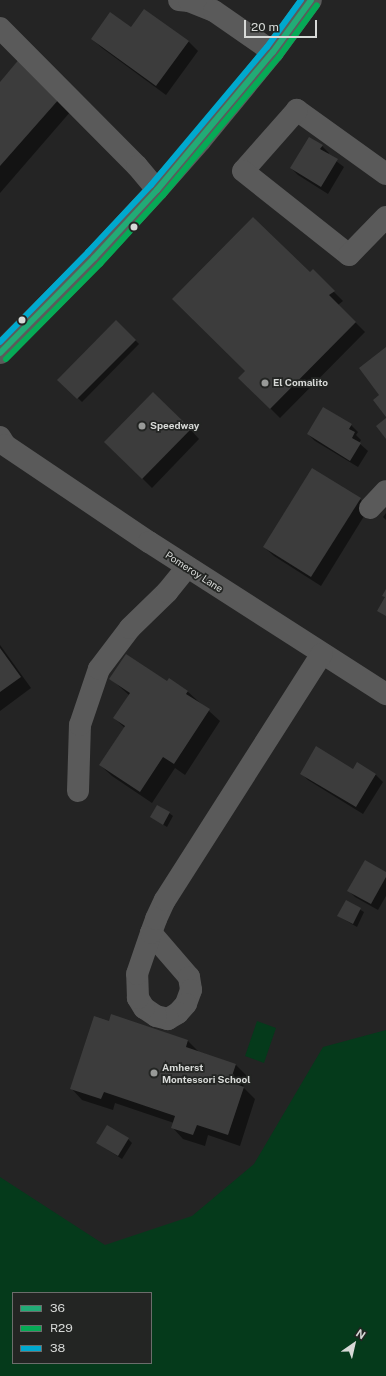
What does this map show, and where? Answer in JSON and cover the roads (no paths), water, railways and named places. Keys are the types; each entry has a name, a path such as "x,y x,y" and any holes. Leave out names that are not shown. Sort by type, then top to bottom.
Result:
{"main road":[{"path":"0,353 94,258 157,190 200,141 273,52 311,0"}],"street":[{"path":"179,0 189,1 214,11 273,52"},
{"path":"0,28 137,166 157,190"},
{"path":"386,174 298,110 243,172 349,255 386,217"},
{"name":"Pomeroy Lane","path":"2,442 187,567 386,694"},
{"path":"370,508 386,491"},
{"path":"78,791 80,725 99,669 130,628 167,592 187,567"},
{"path":"151,933 165,900 322,654"}],"place":[{"name":"El Comalito","path":"265,383"},
{"name":"Speedway","path":"142,426"},
{"name":"Amherst Montessori School","path":"154,1073"}]}
